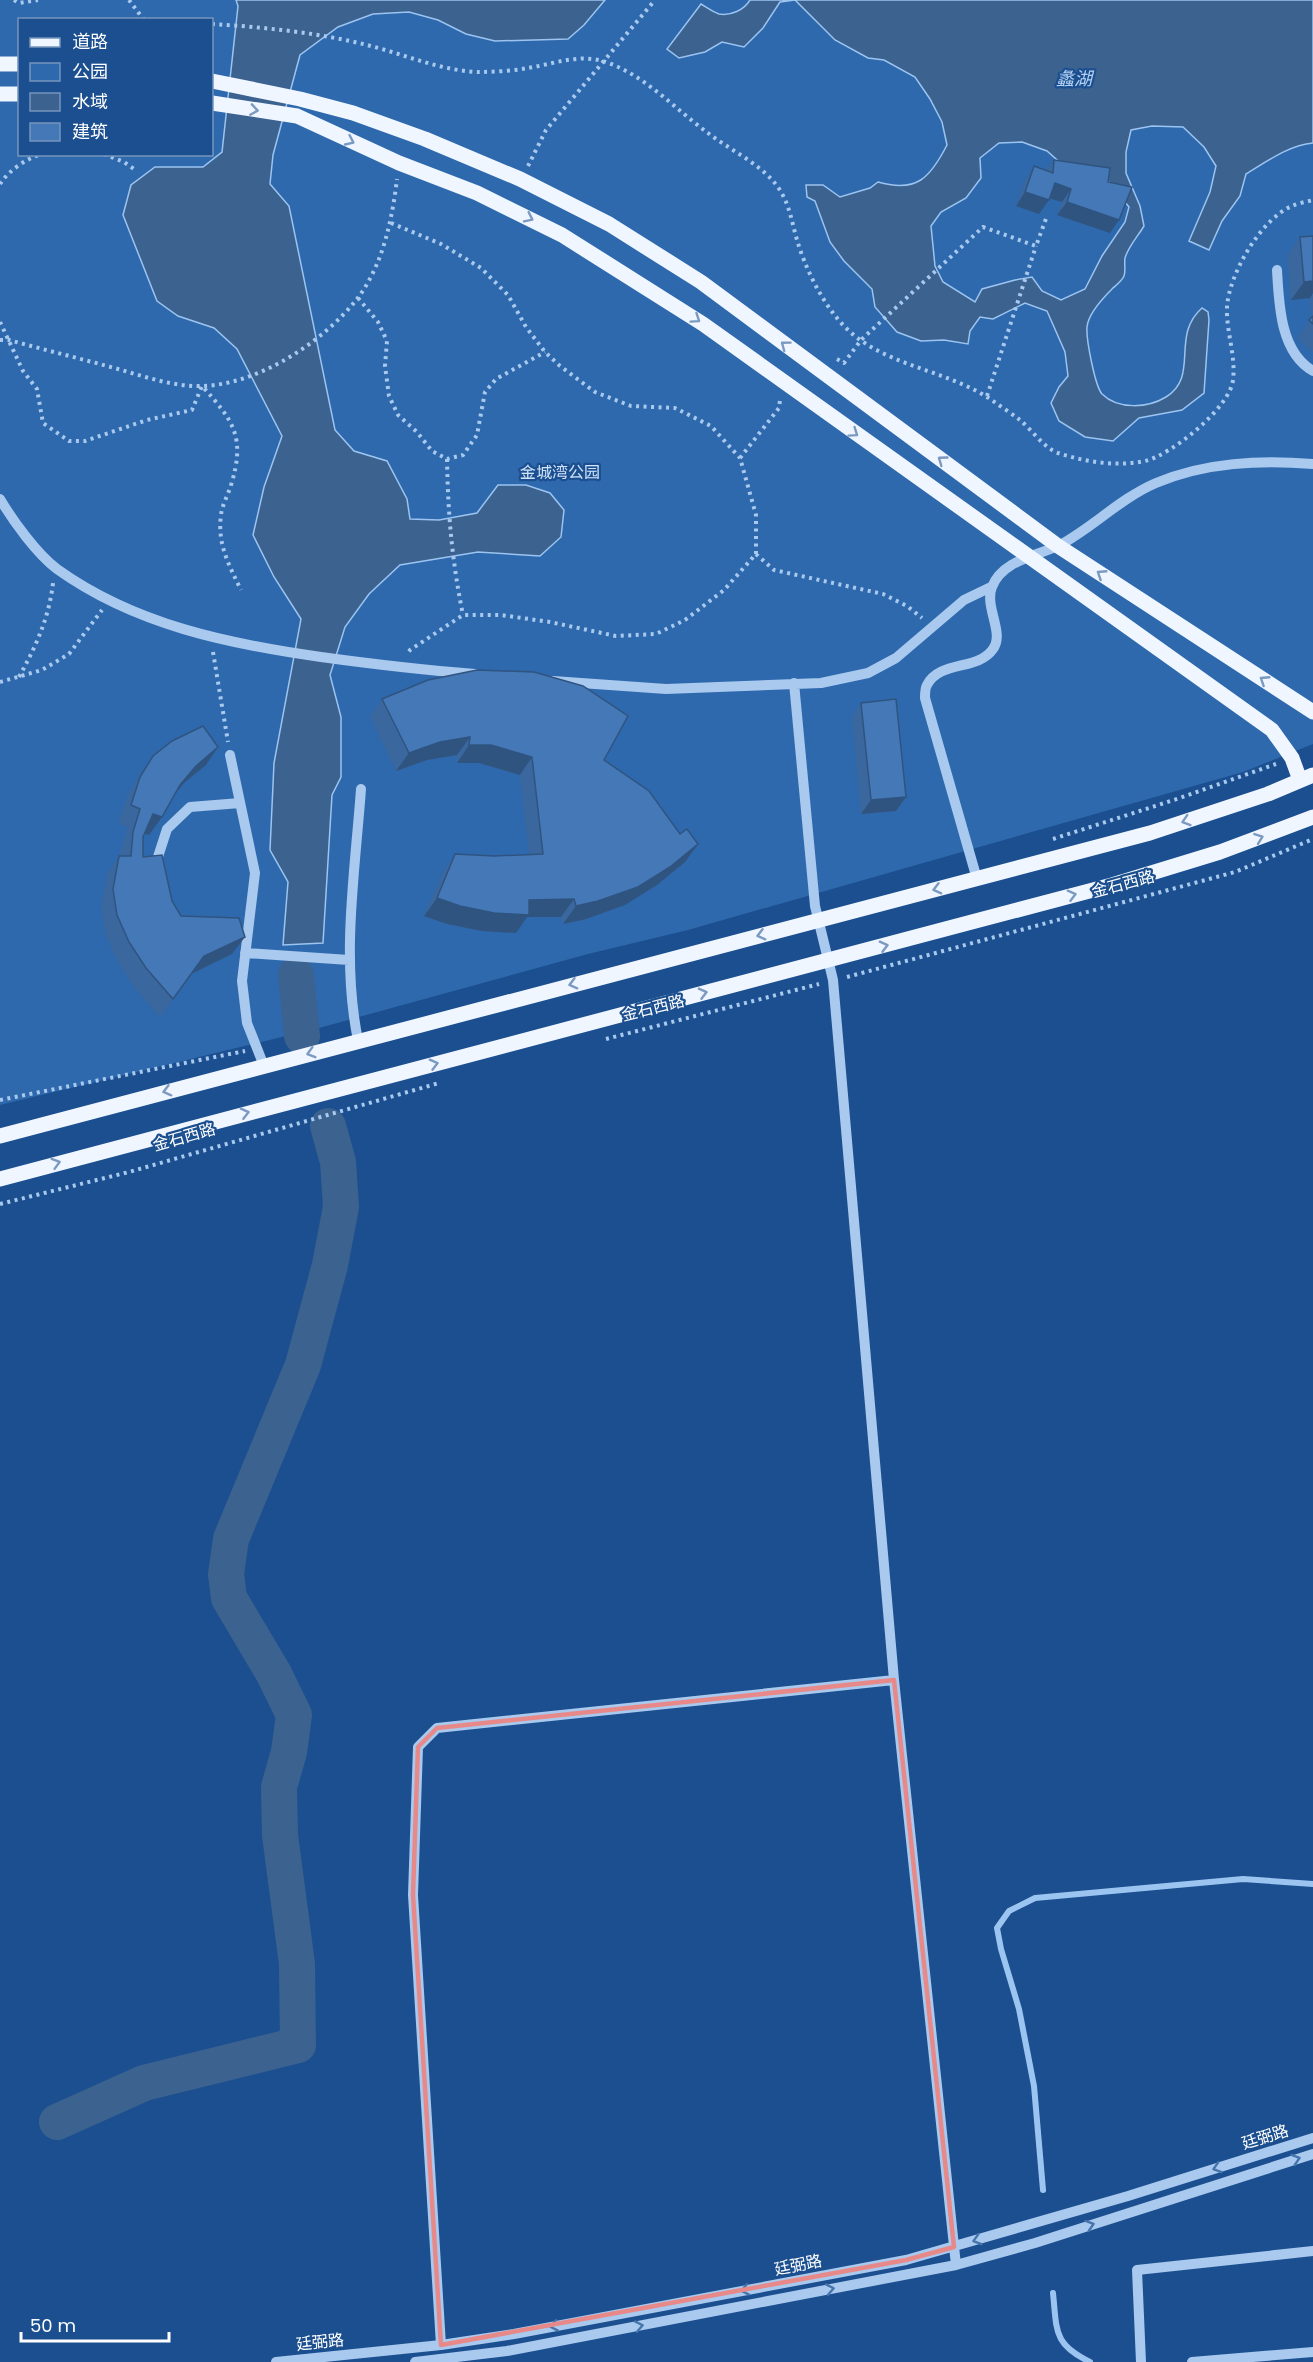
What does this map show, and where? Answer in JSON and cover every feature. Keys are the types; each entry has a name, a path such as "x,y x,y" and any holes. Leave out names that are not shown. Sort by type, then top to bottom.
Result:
{"main road":[{"path":"0,64 18,64"},
{"path":"214,81 353,113 425,139 520,179 609,224 701,282 1058,546 1313,712"},
{"path":"0,94 18,94"},
{"path":"0,1136 1150,833 1268,794 1306,777 1272,730 703,324 636,280 562,235 477,193 399,163 297,116 213,103"},
{"name":"金石西路","path":"0,1179 1112,885 1220,852 1313,817"}],"street":[{"path":"1277,270 1281,324 1302,365 1313,372"},
{"path":"977,879 925,698 927,685 939,672 984,659 995,648 998,634 990,612 992,588 1004,570 1028,557 1058,546 1155,483 1198,470 1243,461 1313,464"},
{"path":"0,499 14,522 55,567 109,599 157,621 211,638 275,650 399,667 482,675"},
{"path":"541,680 666,689 821,683 868,672 896,658 934,628 964,600 992,588"},
{"path":"794,683 818,920 833,980 894,1680 956,2265"},
{"path":"230,755 255,873 243,926 245,952 242,981 247,1023 264,1066"},
{"path":"358,1040 351,1009 349,960 361,789"},
{"path":"158,876 155,866 167,829 190,807 240,803"},
{"path":"245,952 349,960"},
{"path":"441,2345 413,1895 418,1747 437,1728 894,1680"},
{"name":"廷弼路","path":"276,2362 441,2345 514,2334 906,2260 1128,2196 1313,2138"},
{"name":"廷弼路","path":"416,2362 507,2351 956,2265 1035,2243 1313,2154"},
{"path":"1141,2362 1137,2270 1313,2251"},
{"path":"1192,2362 1312,2356"}],"path":[{"path":"14,0 18,3 38,0"},
{"path":"129,0 142,18"},
{"path":"520,179 546,130 656,0"},
{"path":"214,24 277,30 369,45 436,66 476,72 525,69 570,58 605,62 643,81 710,135 744,156 779,187 789,206 805,266 837,319 861,340 895,360 942,376 987,396 1019,419 1053,452 1094,462 1121,465 1150,460 1194,433 1219,408 1233,382 1227,306 1236,273 1272,218 1292,205 1313,200"},
{"path":"0,184 4,177 35,156"},
{"path":"109,156 137,171"},
{"path":"0,340 9,340 159,381 202,386 235,382 297,353 328,328 358,298 375,266 391,224 399,163"},
{"path":"987,396 1047,216"},
{"path":"391,224 441,244 481,268 508,295 526,327 546,352 560,366 595,392 631,406 675,408 711,426 740,458 756,515 756,554 724,590 685,620 656,634 616,636 550,622 501,615 463,615 410,650 399,667"},
{"path":"836,358 844,363 861,340 983,227 1036,246"},
{"path":"358,298 378,322 387,341 386,366 389,396 398,415 417,432 432,451 447,459 463,454 477,435 485,392 496,379 546,352"},
{"path":"0,322 23,371 37,389 43,423 69,441 85,441 147,420 192,410 202,386"},
{"path":"202,386 224,410 235,428 237,461 221,515 221,538 222,550 241,590"},
{"path":"740,458 779,408 781,396"},
{"path":"447,459 452,562 463,615"},
{"path":"756,554 774,570 883,594 907,606 934,628"},
{"path":"18,678 44,626 50,607 55,567"},
{"path":"0,682 42,670 69,654 109,599"},
{"path":"211,638 230,755"},
{"path":"1048,840 1180,798 1292,758"},
{"name":"金石西路","path":"606,1039 1235,872 1313,839"},
{"path":"0,1100 257,1049"},
{"name":"金石西路","path":"0,1204 129,1172 446,1081"}],"highlighted area":[{"path":"894,1680 954,2247 906,2260 441,2345 413,1895 418,1747 437,1728"}],"green space":[{"name":"金城湾公园","path":"0,0 1313,0 1313,744 1243,772 688,930 588,954 319,1028 0,1105"}],"water":[{"path":"236,0 605,0 584,25 568,39 495,41 466,34 438,20 409,12 373,14 338,27 300,55 273,155 270,184 289,206 335,430 354,451 387,461 407,499 410,519 439,520 477,513 498,485 526,485 550,493 564,510 561,537 540,556 478,552 400,565 369,594 345,627 330,675 341,717 341,777 332,795 323,943 283,945 288,882 270,850 274,763 301,619 274,577 253,535 264,487 282,436 237,349 214,328 178,316 157,301 123,215 131,185 155,167 203,167 222,152 238,6"},
{"path":"750,0 795,0 780,2 763,28 744,47 722,42 705,52 679,58 667,49 701,4 717,13 728,14 737,12"},
{"name":"蠡湖","path":"795,0 1313,0 1313,143 1295,147 1246,174 1240,196 1222,221 1209,250 1189,241 1210,192 1216,166 1204,147 1183,127 1152,126 1131,130 1126,152 1126,173 1140,206 1144,226 1126,254 1123,278 1100,302 1088,322 1088,341 1094,372 1102,394 1116,403 1142,405 1166,397 1176,388 1181,378 1188,331 1193,319 1202,308 1208,312 1209,320 1204,393 1182,410 1139,418 1113,441 1085,437 1059,421 1051,403 1068,376 1065,352 1047,311 1025,303 993,319 980,317 970,331 968,344 944,340 921,341 897,332 875,307 872,289 844,261 830,242 815,201 807,197 806,185 823,185 840,197 870,188 878,182 903,186 912,184 928,174 947,145 942,122 915,77 884,60 868,58 835,40","holes":["1022,142 1047,151 1065,167 1105,177 1129,207 1125,222 1102,256 1085,289 1061,300 1042,291 1032,277 982,289 975,302 943,282 935,266 931,226 941,212 966,198 981,178 980,158 999,143"]}],"building":[{"path":"1054,160 1110,168 1108,182 1132,187 1119,220 1067,202 1071,189 1055,183 1049,200 1025,192 1034,166 1053,173"},
{"path":"1313,236 1313,281 1304,282 1300,237"},
{"path":"477,670 534,672 583,686 628,716 604,760 649,791 680,834 687,829 698,844 670,867 638,887 576,906 574,899 529,900 529,915 494,913 460,906 437,898 455,854 494,856 543,854 532,757 491,745 469,745 470,737 440,742 409,753 382,699 428,680"},
{"path":"896,699 906,797 871,800 861,703"},
{"path":"203,726 218,747 196,766 180,785 162,817 153,814 143,837 143,857 162,855 172,901 181,916 239,918 245,937 204,956 173,999 146,968 129,942 117,915 113,889 119,856 131,856 133,832 140,809 131,805 140,777 153,756 172,741"}],"waterway":[{"path":"296,975 302,1036"},
{"path":"57,2122 144,2083 298,2045 297,1964 280,1835 279,1787 289,1752 294,1715 274,1674 229,1598 226,1574 231,1539 303,1365 330,1265 341,1207 338,1162 328,1126"},
{"path":"1043,2190 1034,2086 1019,2009 997,1928 1009,1911 1035,1898 1243,1879 1313,1884"},
{"path":"1053,2293 1059,2335 1069,2349 1090,2362"}]}
